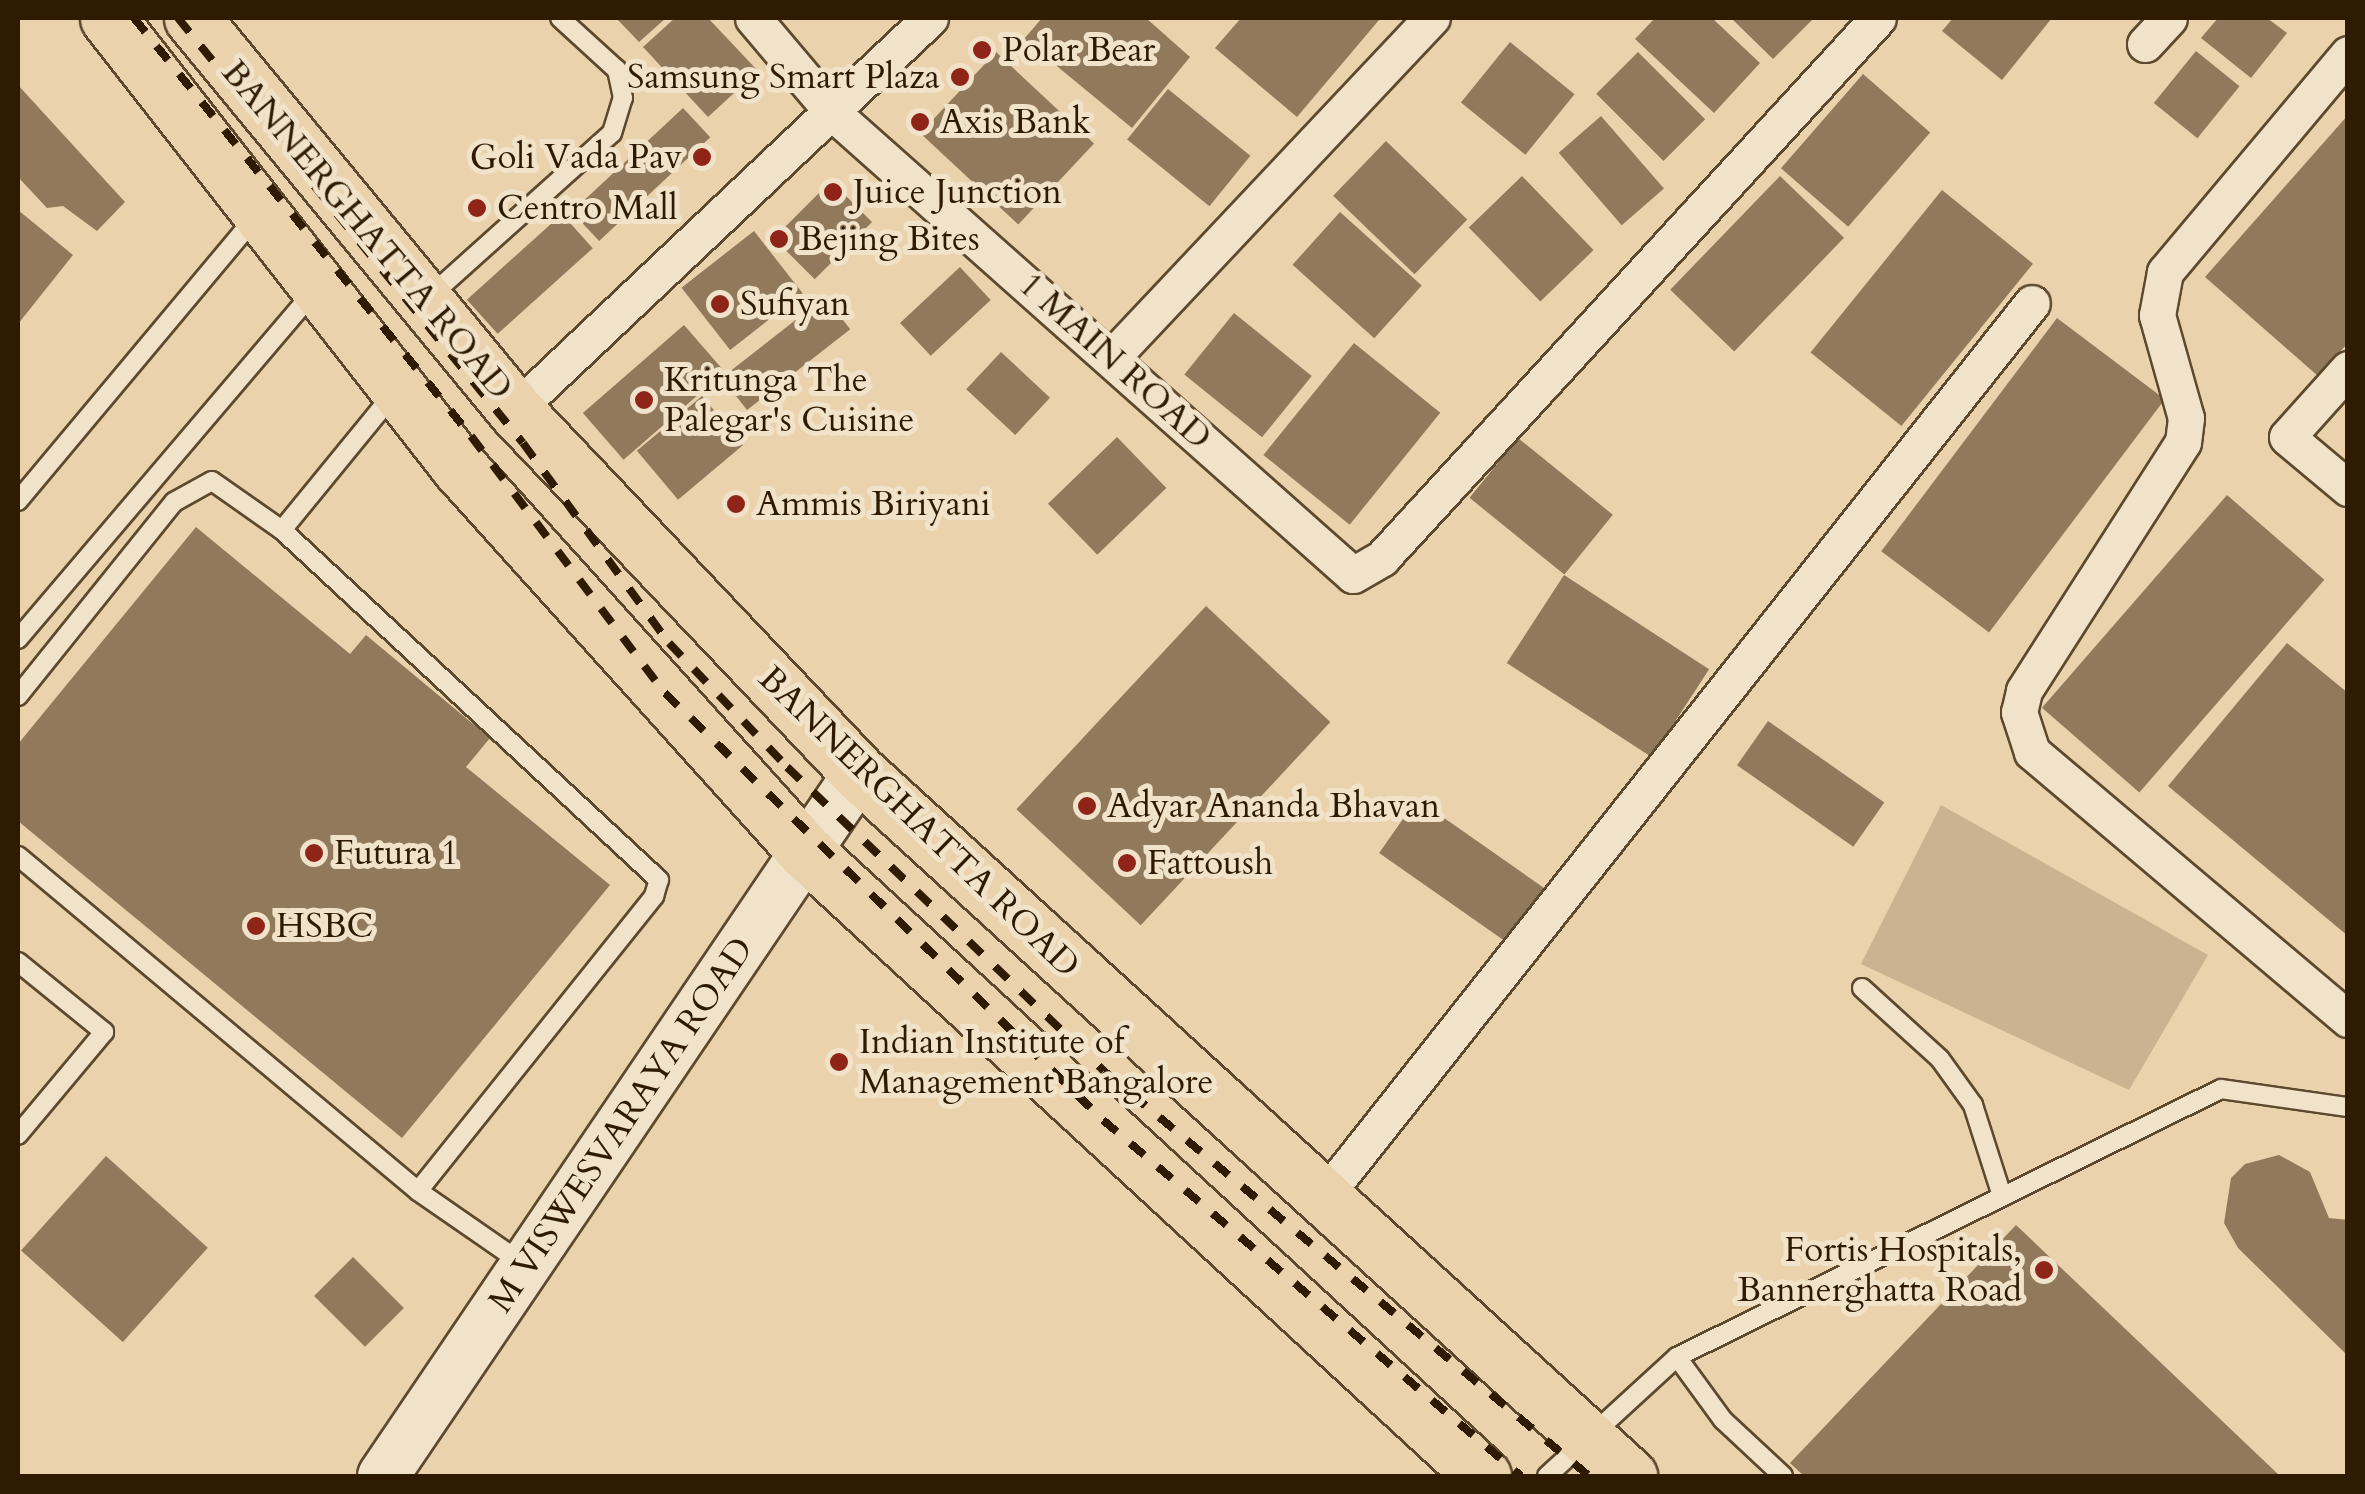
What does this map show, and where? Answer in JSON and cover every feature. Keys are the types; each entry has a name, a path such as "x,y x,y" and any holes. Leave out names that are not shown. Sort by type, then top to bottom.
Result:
{"main road":[{"name":"BANNERGHATTA ROAD","path":"108,18 398,390 805,850 1482,1476"},
{"name":"BANNERGHATTA ROAD","path":"192,18 515,410 858,773 1629,1476"}],"street":[{"name":"1 MAIN ROAD","path":"753,18 834,114 1112,356 1353,575 1382,558 1878,18"},
{"path":"515,410 834,114 930,18"},
{"path":"1112,356 1432,18"},
{"path":"2145,44 2169,18"},
{"path":"2348,54 2166,272 2157,315 2186,418 2183,442 2024,692 2019,712 2032,752 2348,1019"},
{"path":"1322,1200 2032,304"},
{"path":"2348,369 2287,437 2348,488"},
{"name":"M VISWESVARAYA ROAD","path":"384,1476 858,773"}],"lane":[{"path":"423,303 612,133 623,98 616,70 560,18"},
{"path":"18,500 260,212"},
{"path":"18,639 318,286"},
{"path":"282,530 345,444 398,390"},
{"path":"18,696 174,502 195,486 228,486 282,530 659,880 418,1192"},
{"path":"18,856 418,1192 527,1266"},
{"path":"18,962 104,1032 18,1135"},
{"path":"1862,988 1940,1059 1973,1105 2001,1193"},
{"path":"1547,1476 1584,1434 1677,1357 2001,1193 2221,1089 2348,1107"},
{"path":"1677,1357 1724,1420 1784,1476"}],"shaded area":[{"path":"1941,805 2208,955 2129,1090 1861,964"}],"building":[{"path":"616,18 666,18 639,42"},
{"path":"675,18 708,18 758,71 708,117 643,47"},
{"path":"1042,18 1146,18 1190,57 1132,128 1024,39"},
{"path":"1241,18 1379,20 1297,117 1215,48"},
{"path":"1655,18 1712,18 1760,63 1714,113 1635,39"},
{"path":"1731,18 1814,18 1773,59"},
{"path":"1953,18 2052,18 2002,80 1942,31"},
{"path":"2218,18 2267,18 2287,33 2251,78 2201,38"},
{"path":"1510,42 1575,94 1525,155 1461,103"},
{"path":"2196,51 2240,86 2197,138 2154,103"},
{"path":"996,52 1094,143 1018,225 920,133"},
{"path":"1638,52 1705,119 1663,161 1596,94"},
{"path":"1863,74 1930,132 1848,227 1781,168"},
{"path":"18,85 125,202 97,231 63,206 47,208 18,177"},
{"path":"1168,89 1250,156 1209,206 1127,140"},
{"path":"683,108 710,137 599,241 572,212"},
{"path":"2348,115 2348,343 2318,376 2205,277"},
{"path":"1601,116 1664,188 1622,225 1559,153"},
{"path":"1386,141 1467,219 1414,274 1333,196"},
{"path":"1522,176 1594,250 1540,301 1469,227"},
{"path":"1780,176 1844,238 1734,351 1670,290"},
{"path":"831,181 872,222 815,279 774,238"},
{"path":"1942,190 2033,264 1901,426 1810,352"},
{"path":"18,210 73,255 18,324"},
{"path":"1340,212 1422,286 1374,338 1292,265"},
{"path":"562,214 593,248 498,334 467,300"},
{"path":"754,231 803,293 730,350 682,288"},
{"path":"960,267 991,300 931,356 900,323"},
{"path":"825,297 850,329 747,410 722,378"},
{"path":"1234,313 1312,376 1262,437 1184,374"},
{"path":"2057,318 2165,399 1989,632 1881,551"},
{"path":"684,325 725,372 624,460 583,413"},
{"path":"1354,343 1440,413 1350,525 1263,455"},
{"path":"1001,352 1050,398 1015,435 966,389"},
{"path":"702,396 743,445 678,500 637,451"},
{"path":"1117,437 1166,488 1097,555 1048,504"},
{"path":"1518,438 1613,515 1564,575 1470,498"},
{"path":"2227,495 2324,580 2139,792 2042,708"},
{"name":"Futura 1","path":"196,527 350,654 366,635 490,738 466,767 610,885 402,1138 18,821 18,744"},
{"path":"1564,575 1709,669 1652,757 1507,663"},
{"path":"1206,606 1330,722 1141,925 1016,809"},
{"path":"2287,643 2348,693 2348,936 2168,786"},
{"path":"1768,721 1884,802 1853,847 1737,765"},
{"path":"1417,799 1545,888 1507,943 1379,853"},
{"path":"2279,1155 2310,1172 2329,1218 2348,1220 2348,1356 2238,1248 2224,1223 2231,1178 2245,1164"},
{"path":"106,1156 208,1248 123,1342 21,1250"},
{"path":"2016,1225 2280,1476 1804,1476 1790,1463"},
{"path":"353,1257 404,1308 365,1347 314,1296"}],"railway":[{"path":"134,18 471,436 665,693 1103,1120 1521,1476"},
{"path":"178,18 523,443 669,643 787,767 1104,1071 1589,1476"}],"place":[{"name":"Polar Bear","path":"982,50"},
{"name":"Samsung Smart Plaza","path":"960,77"},
{"name":"Axis Bank","path":"920,122"},
{"name":"Goli Vada Pav","path":"702,157"},
{"name":"Juice Junction","path":"833,192"},
{"name":"Centro Mall","path":"477,208"},
{"name":"Bejing Bites","path":"779,239"},
{"name":"Sufiyan","path":"720,304"},
{"name":"Kritunga The Palegar's Cuisine","path":"644,400"},
{"name":"Ammis Biriyani","path":"736,504"},
{"name":"Adyar Ananda Bhavan","path":"1087,806"},
{"name":"Futura 1","path":"314,853"},
{"name":"Fattoush","path":"1127,863"},
{"name":"HSBC","path":"256,926"},
{"name":"Indian Institute of Management Bangalore","path":"839,1062"},
{"name":"Fortis Hospitals, Bannerghatta Road","path":"2044,1270"}]}
